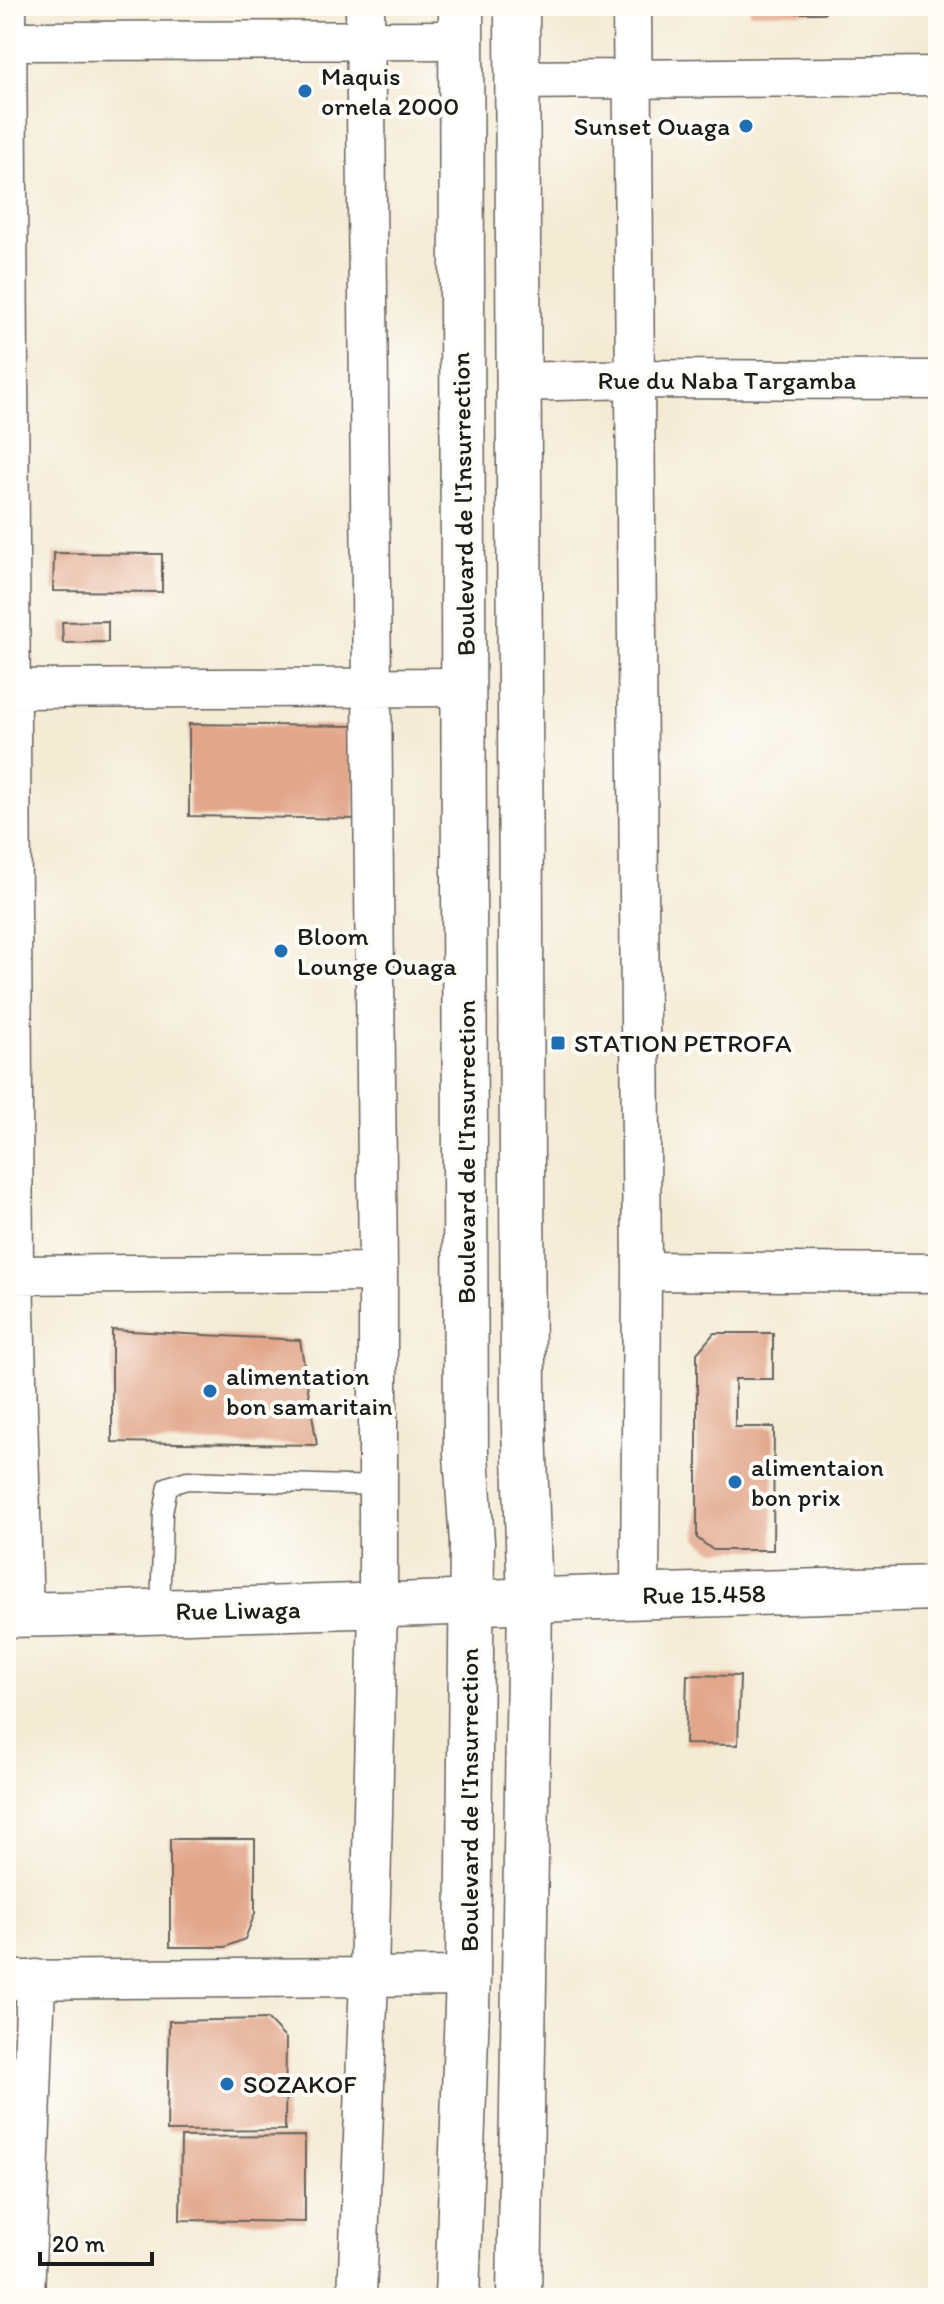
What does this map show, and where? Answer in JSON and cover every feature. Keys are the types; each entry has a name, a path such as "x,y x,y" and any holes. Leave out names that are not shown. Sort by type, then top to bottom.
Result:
{"main road":[{"name":"Boulevard de l'Insurrection","path":"517,6 517,382 525,1241 523,1398 530,1601 519,2298"},
{"name":"Boulevard de l'Insurrection","path":"457,2298 468,1976 472,1542 466,1455 460,23"},
{"name":"Rue 15.458","path":"471,1603 640,1595 938,1588"},
{"name":"Rue Liwaga","path":"15,1615 471,1603"}],"street":[{"path":"632,6 642,1271 640,1595"},
{"path":"15,1615 10,1275 7,30 365,22 460,23"},
{"path":"357,2298 378,1606 378,1272 365,22"},
{"path":"517,80 938,76"},
{"name":"Rue du Naba Targamba","path":"517,382 635,379 938,380"},
{"path":"9,689 465,687"},
{"path":"642,1271 938,1273"},
{"path":"10,1275 378,1272"},
{"path":"19,2286 21,1980 468,1976"}],"lane":[{"path":"160,1612 163,1513 168,1486 187,1480 378,1486"}],"building":[{"path":"750,6 825,6 825,13 750,13"},
{"path":"54,553 162,554 162,592 53,591"},
{"path":"108,621 108,642 63,643 62,622"},
{"path":"189,724 354,726 355,819 189,816"},
{"name":"alimentation bon samaritain","path":"112,1330 300,1340 317,1445 112,1442"},
{"name":"alimentaion bon prix","path":"714,1333 773,1333 773,1379 735,1379 735,1427 774,1427 773,1550 713,1550 697,1538 697,1353"},
{"path":"687,1675 740,1676 738,1745 685,1744"},
{"path":"170,1839 255,1839 255,1913 245,1939 225,1947 170,1947"},
{"name":"SOZAKOF","path":"267,2019 286,2039 285,2130 167,2131 169,2021"},
{"path":"305,2136 305,2222 180,2220 181,2137"}],"place":[{"name":"Maquis ornela 2000","path":"305,91"},
{"name":"Sunset Ouaga","path":"746,126"},
{"name":"Bloom Lounge Ouaga","path":"281,951"},
{"name":"STATION PETROFA","path":"558,1043"},
{"name":"alimentation bon samaritain","path":"210,1391"},
{"name":"alimentaion bon prix","path":"735,1482"},
{"name":"SOZAKOF","path":"227,2084"}]}
